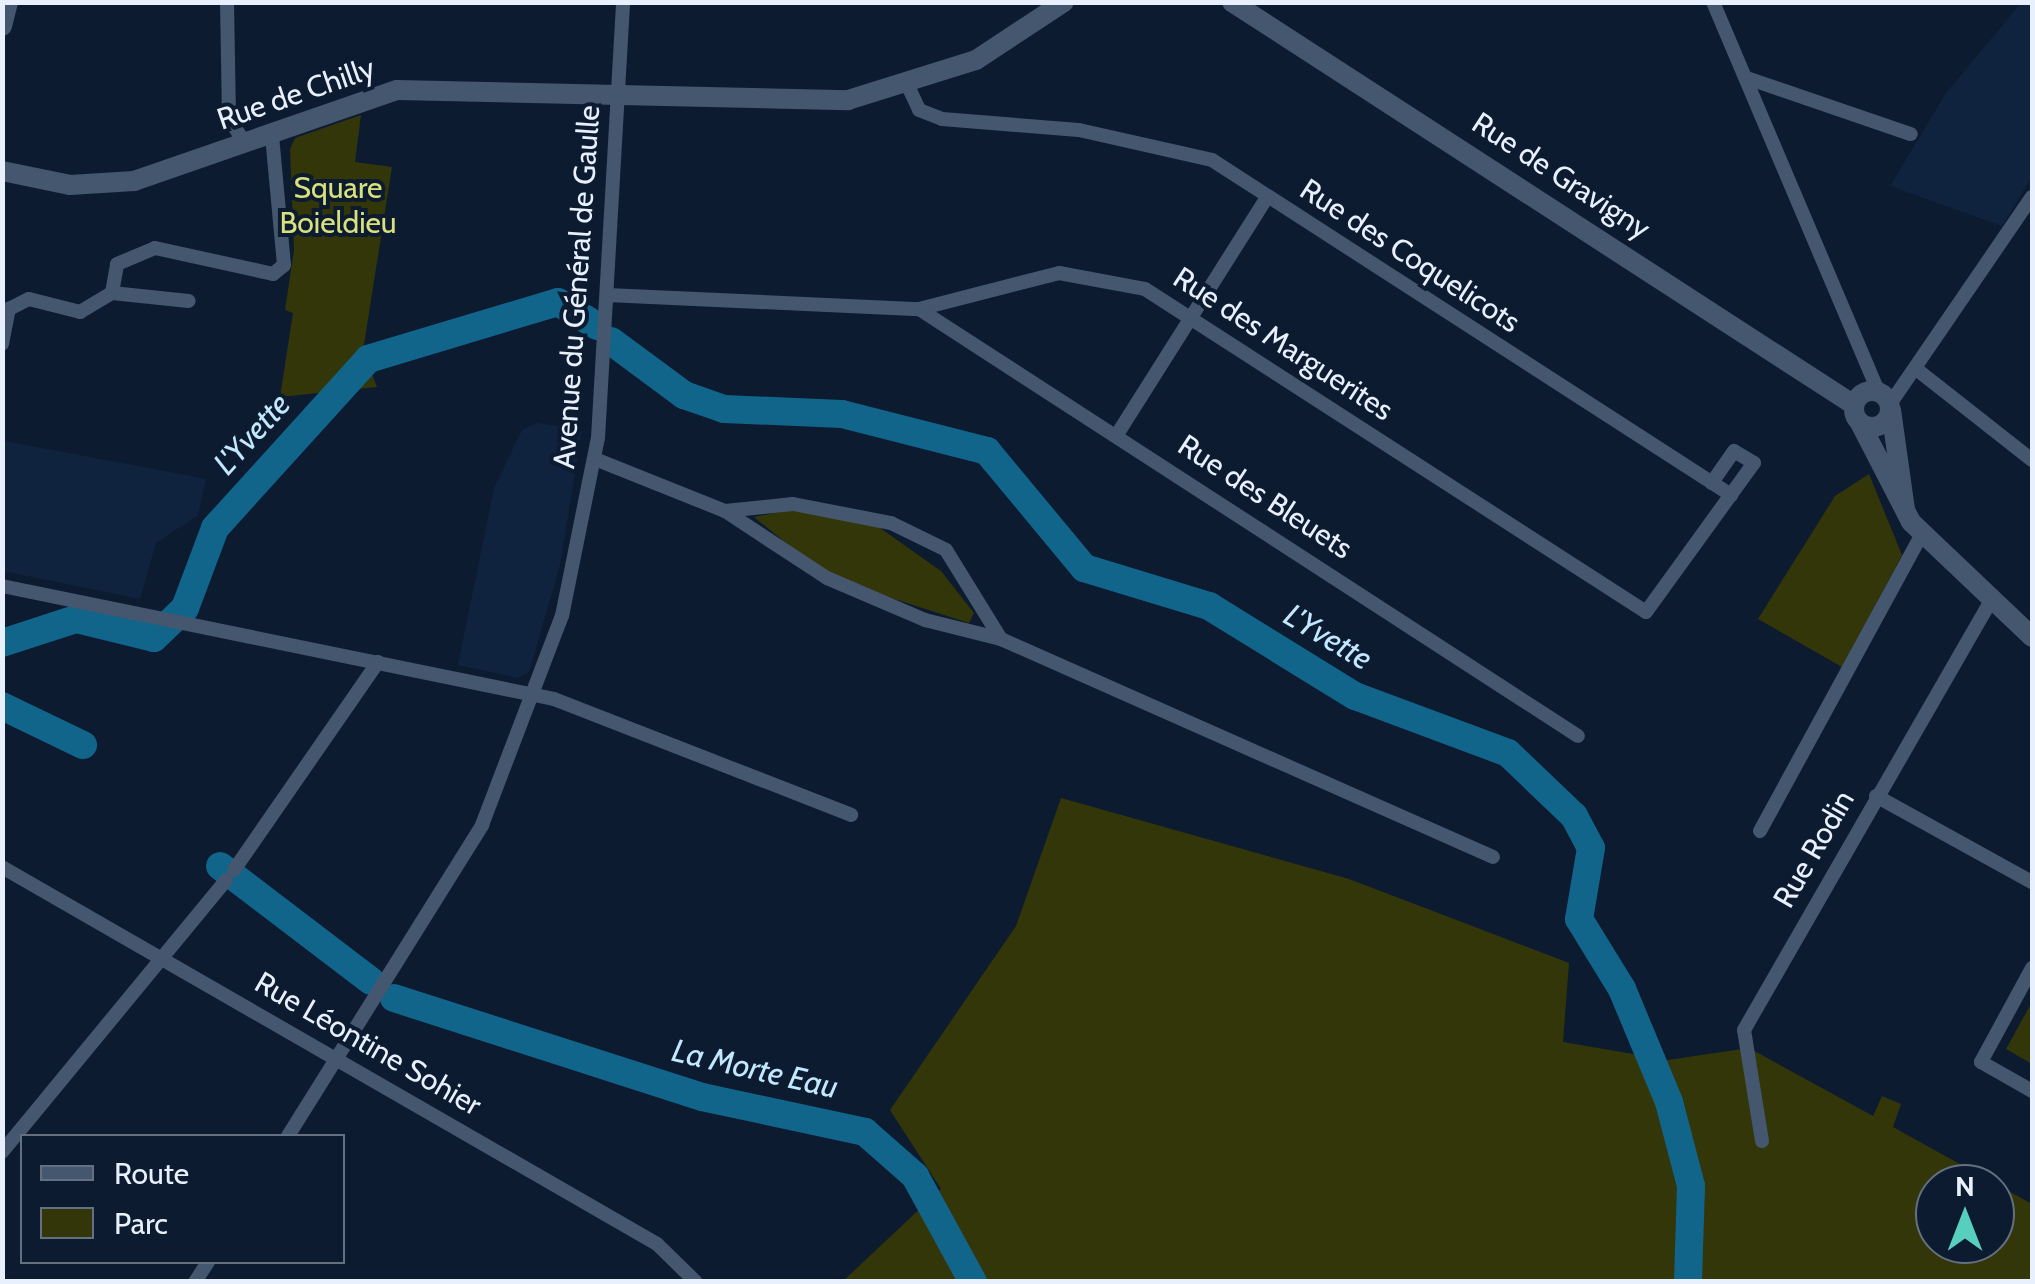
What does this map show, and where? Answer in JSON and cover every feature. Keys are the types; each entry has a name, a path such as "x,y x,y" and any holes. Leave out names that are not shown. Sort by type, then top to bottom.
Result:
{"street":[{"path":"2,26 8,2"},
{"path":"227,2 230,119 246,144"},
{"name":"Avenue du Général de Gaulle","path":"289,1134 467,852 536,695 596,459 623,2"},
{"name":"Rue de Chilly","path":"2,170 102,186 246,144 397,90 784,106 908,86 998,49 1064,2"},
{"name":"Rue de Gravigny","path":"1232,2 1857,414 1906,511 1922,534 2032,637"},
{"path":"1713,2 1886,402 1882,424 1857,414"},
{"path":"1747,78 1910,134"},
{"name":"Rue des Coquelicots","path":"908,86 930,116 1187,151 1267,197 1731,495"},
{"path":"112,293 117,264 155,248 273,274 284,265 272,134"},
{"path":"1118,433 1267,197"},
{"path":"1857,414 1886,402 1920,372 2032,198"},
{"name":"Rue des Marguerites","path":"606,295 918,310 1060,273 1146,289 1646,612 1731,495"},
{"path":"2,344 9,310 30,299 80,312 112,293 189,302"},
{"name":"Rue des Bleuets","path":"918,310 1118,433 1578,736"},
{"path":"1920,372 2032,460"},
{"name":"Rue de Gravigny","path":"1886,402 1906,511"},
{"path":"1712,482 1734,451 1754,463 1731,495"},
{"path":"596,459 726,511 827,578 925,620 1001,639 1492,857"},
{"path":"726,511 807,505 891,524 946,550 1001,639"},
{"path":"1760,831 1922,534"},
{"path":"2,586 536,695 851,815"},
{"name":"Rue Rodin","path":"1762,1141 1744,1030 1992,599"},
{"path":"2,1152 166,962 378,662"},
{"path":"1876,796 2032,882"},
{"name":"Rue Léontine Sohier","path":"2,866 166,962 339,1056 657,1244 696,1282"},
{"path":"2032,968 1981,1062 2032,1091"}],"shaded area":[{"path":"2021,3 2032,3 2032,176 2002,226 1890,186 1946,93"},
{"path":"537,423 582,430 560,565 529,672 518,678 458,665 494,488 522,430"},
{"path":"5,441 206,479 198,515 156,543 140,599 3,571"}],"green space":[{"name":"Square Boieldieu","path":"361,115 355,162 392,167 363,351 377,387 280,397 293,313 285,310 294,250 290,149 295,138"},
{"path":"1869,474 1902,555 1842,667 1758,619 1835,496"},
{"path":"790,510 873,523 941,571 974,613 969,623 829,578 754,517"},
{"path":"1061,798 1349,879 1569,963 1563,1042 1668,1060 1749,1048 1873,1116 1882,1096 1901,1104 1893,1127 1960,1164 1915,1164 1915,1264 2015,1264 2015,1195 2032,1204 2032,1281 842,1282 941,1189 890,1110 1016,926"},
{"path":"2032,1002 2032,1064 2006,1049"}],"waterway":[{"name":"L'Yvette","path":"2,643 76,619 154,638 185,608 215,528 368,359 558,302 597,326"},
{"name":"L'Yvette","path":"611,341 684,395 724,409 842,414 987,451 1084,568 1209,606 1355,696 1508,753 1574,816 1591,848 1579,919 1622,989 1669,1102 1691,1186 1688,1282"},
{"name":"La Morte Eau","path":"2,706 83,745"},
{"name":"La Morte Eau","path":"220,866 371,981"},
{"name":"La Morte Eau","path":"394,998 702,1097 865,1132 915,1176 973,1282"}]}
